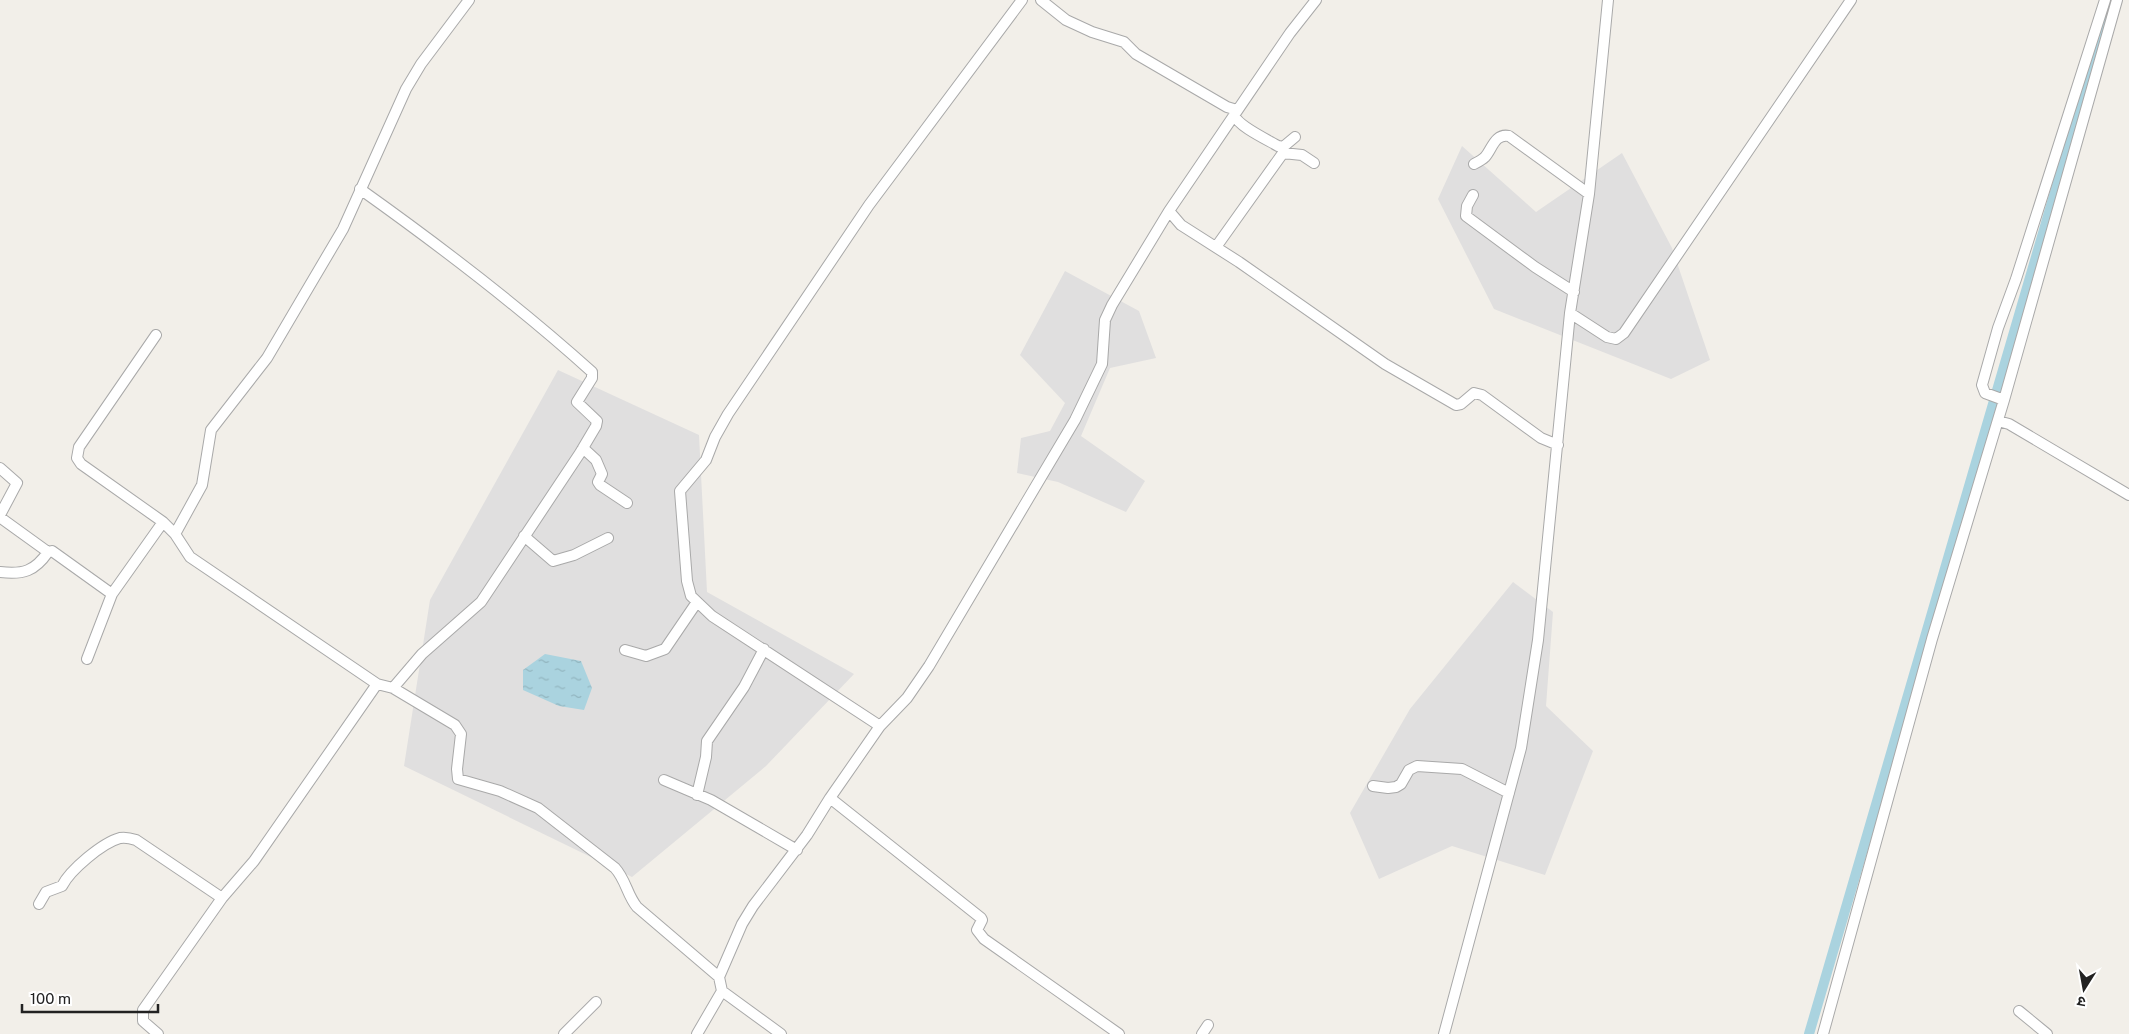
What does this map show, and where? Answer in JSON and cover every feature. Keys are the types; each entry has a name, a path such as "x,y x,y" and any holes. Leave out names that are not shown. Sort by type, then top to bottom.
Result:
{"street":[{"path":"175,534 202,485 207,464 207,445 211,430 267,358 343,229 406,89 421,64 469,0"},
{"path":"880,726 712,616 697,602 692,596 687,581 680,491 706,460 715,437 728,414 869,204 1022,0"},
{"path":"1041,0 1066,20 1092,32 1124,42 1136,54 1236,113"},
{"path":"781,1034 722,991 719,977 742,924 753,906 797,850 830,798 880,726 907,698 928,666 1064,440 1102,364 1105,320 1112,305 1169,211 1290,33 1316,0"},
{"path":"1444,1034 1521,748 1538,640 1570,313 1590,194 1608,0"},
{"path":"1570,313 1607,337 1616,339 1624,333 1851,0"},
{"path":"2000,398 1985,393 1982,385 1998,328 2016,279 2105,0"},
{"path":"1823,1034 1932,639 1998,421 2000,398 2117,0"},
{"path":"1236,113 1236,120 1278,146 1283,147 1295,137"},
{"path":"1474,164 1484,158 1498,137 1509,136 1590,194"},
{"path":"1216,247 1283,153 1302,155 1314,163"},
{"path":"360,189 418,230 567,349 592,372 592,378 577,400 578,404 594,416 597,421 583,448 481,602 430,647 393,688"},
{"path":"1473,195 1467,206 1466,216 1535,267 1574,292"},
{"path":"1169,211 1181,225 1216,247 1385,364 1454,404 1460,405 1471,395 1478,394 1540,438 1558,445"},
{"path":"156,335 108,408 79,447 77,458 81,464 163,522 175,534 190,557 376,684 393,688 460,730 458,779 500,791 538,808 615,868 624,880 627,892 637,907 719,977"},
{"path":"1998,421 2009,424 2129,495"},
{"path":"583,448 596,460 602,474 598,482 600,485 627,502"},
{"path":"0,468 17,483 0,515 1,518 48,552 55,552 112,594"},
{"path":"87,659 112,594 163,522"},
{"path":"524,536 553,561 574,555 608,538"},
{"path":"0,572 17,572 34,568 48,552"},
{"path":"626,650 646,656 665,649 697,602"},
{"path":"697,795 706,757 706,741 744,687 764,649"},
{"path":"158,1034 143,1021 143,1010 222,898 254,861 376,684"},
{"path":"1373,786 1396,787 1401,784 1409,770 1416,766 1462,768 1509,793"},
{"path":"664,780 712,800 797,850"},
{"path":"830,798 981,918 978,930 984,939 1119,1034"},
{"path":"39,904 46,892 62,886 66,877 91,856 112,841 122,838 136,840 222,898"},
{"path":"697,1034 722,991"},
{"path":"564,1034 596,1002"},
{"path":"2019,1011 2047,1034"},
{"path":"1202,1034 1208,1025"}],"shaded area":[{"path":"1462,146 1536,212 1622,153 1672,248 1710,360 1671,379 1494,309 1438,199"},
{"path":"1065,271 1139,311 1156,358 1110,368 1081,436 1145,481 1126,512 1058,482 1017,473 1021,438 1050,431 1065,403 1020,355"},
{"path":"558,370 699,435 707,592 854,674 766,766 632,877 404,766 430,600"},
{"path":"1513,582 1553,612 1546,706 1593,751 1545,875 1452,846 1379,879 1350,813 1410,709"}],"water":[{"path":"545,654 581,661 592,688 584,710 559,706 523,690 523,670"}],"waterway":[{"path":"1809,1034 2111,0"}]}
